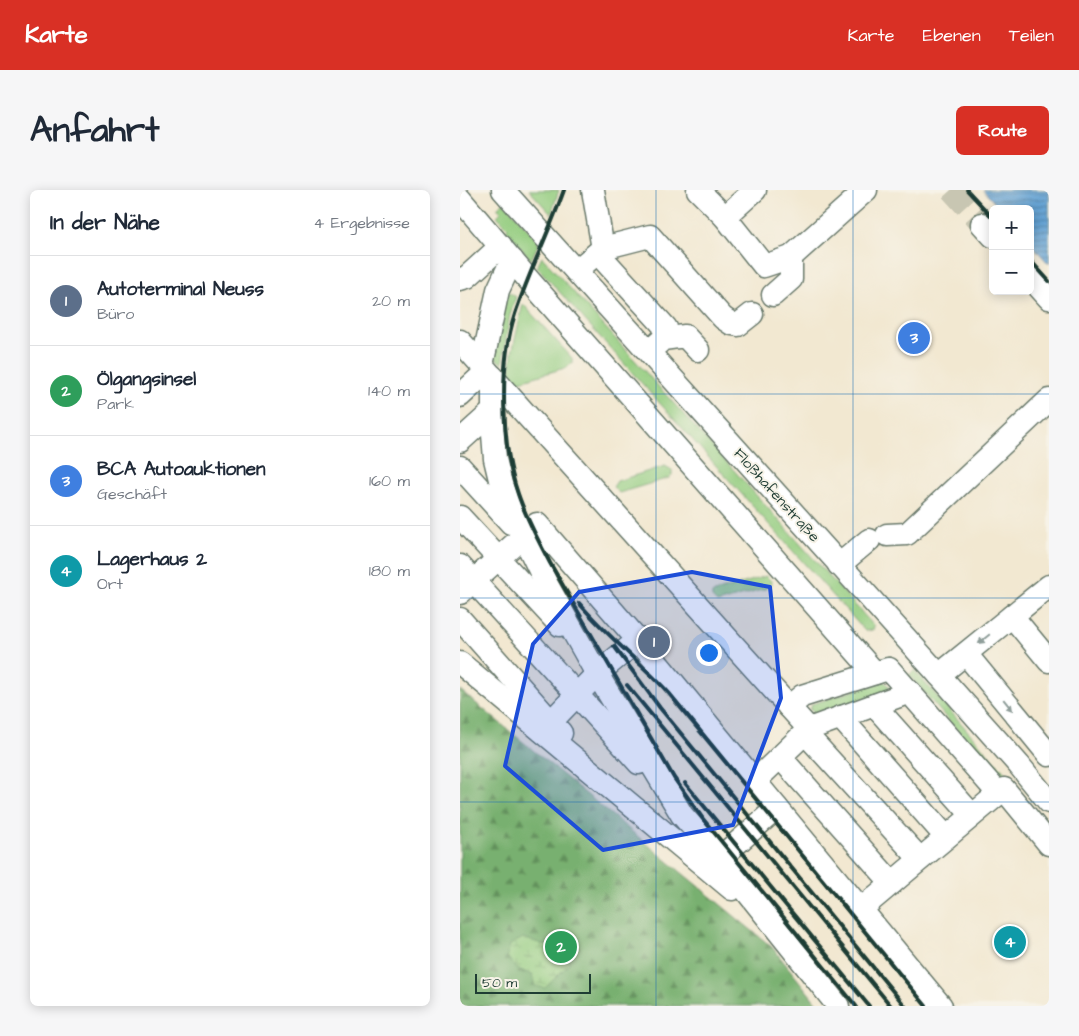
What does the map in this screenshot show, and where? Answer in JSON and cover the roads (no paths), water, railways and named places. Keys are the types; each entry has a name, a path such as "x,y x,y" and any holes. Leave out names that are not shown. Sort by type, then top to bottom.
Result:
{"street":[{"name":"Floßhafenstraße","path":"503,190 576,271 656,346 840,565 1019,765 1049,802"},
{"path":"593,190 605,261 666,328 656,346"},
{"path":"698,190 764,266 790,257 866,190"},
{"path":"724,218 755,190"},
{"path":"460,199 506,253 882,671 910,692 998,793"},
{"path":"576,271 602,248 650,236 723,318 732,324 738,325 752,314"},
{"path":"460,278 467,277 506,253"},
{"path":"506,253 498,290 488,371 494,451 501,484 524,537 547,585 597,674 682,815 720,858 838,1006"},
{"path":"773,295 791,279 790,257"},
{"path":"1034,281 1049,298"},
{"path":"656,346 685,336 698,350"},
{"path":"461,345 488,371 789,707 807,731 920,859"},
{"path":"460,396 488,371"},
{"path":"840,565 878,538 907,534 1049,400"},
{"path":"460,441 492,412"},
{"path":"460,467 524,537"},
{"path":"460,517 586,653"},
{"path":"674,801 577,694 465,580 499,559 537,524 638,640 942,1006"},
{"path":"939,675 1049,586"},
{"path":"1012,616 1049,661"},
{"path":"460,619 546,726 606,784 767,918"},
{"path":"546,726 597,674 638,640"},
{"path":"789,707 802,696 882,671 914,648"},
{"path":"966,654 1049,755"},
{"path":"460,663 546,726"},
{"path":"755,781 807,731 910,692"},
{"path":"874,705 972,815"},
{"path":"840,718 946,837"},
{"path":"780,757 892,883"},
{"path":"861,909 1004,789 1049,844"},
{"path":"720,858 777,808"}],"water":[{"path":"983,190 1049,190 1049,264 1034,247 1034,205 996,205"}],"tunnel":[{"path":"951,190 982,224"}],"railway":[{"path":"564,190 515,314 506,356 504,380 505,428 512,474 521,503 550,563 674,778 703,819 856,1006"},
{"path":"967,190 989,214"},
{"path":"1034,264 1049,281"},
{"path":"579,603 669,693 926,1006"},
{"path":"614,646 660,708 905,1006"},
{"path":"627,685 891,1006"},
{"path":"685,783 869,1006"}],"place":[{"name":"BCA Autoauktionen","path":"914,338"},
{"name":"Autoterminal Neuss","path":"654,642"},
{"name":"Lagerhaus 2","path":"1010,942"},
{"name":"Ölgangsinsel","path":"561,947"}]}
